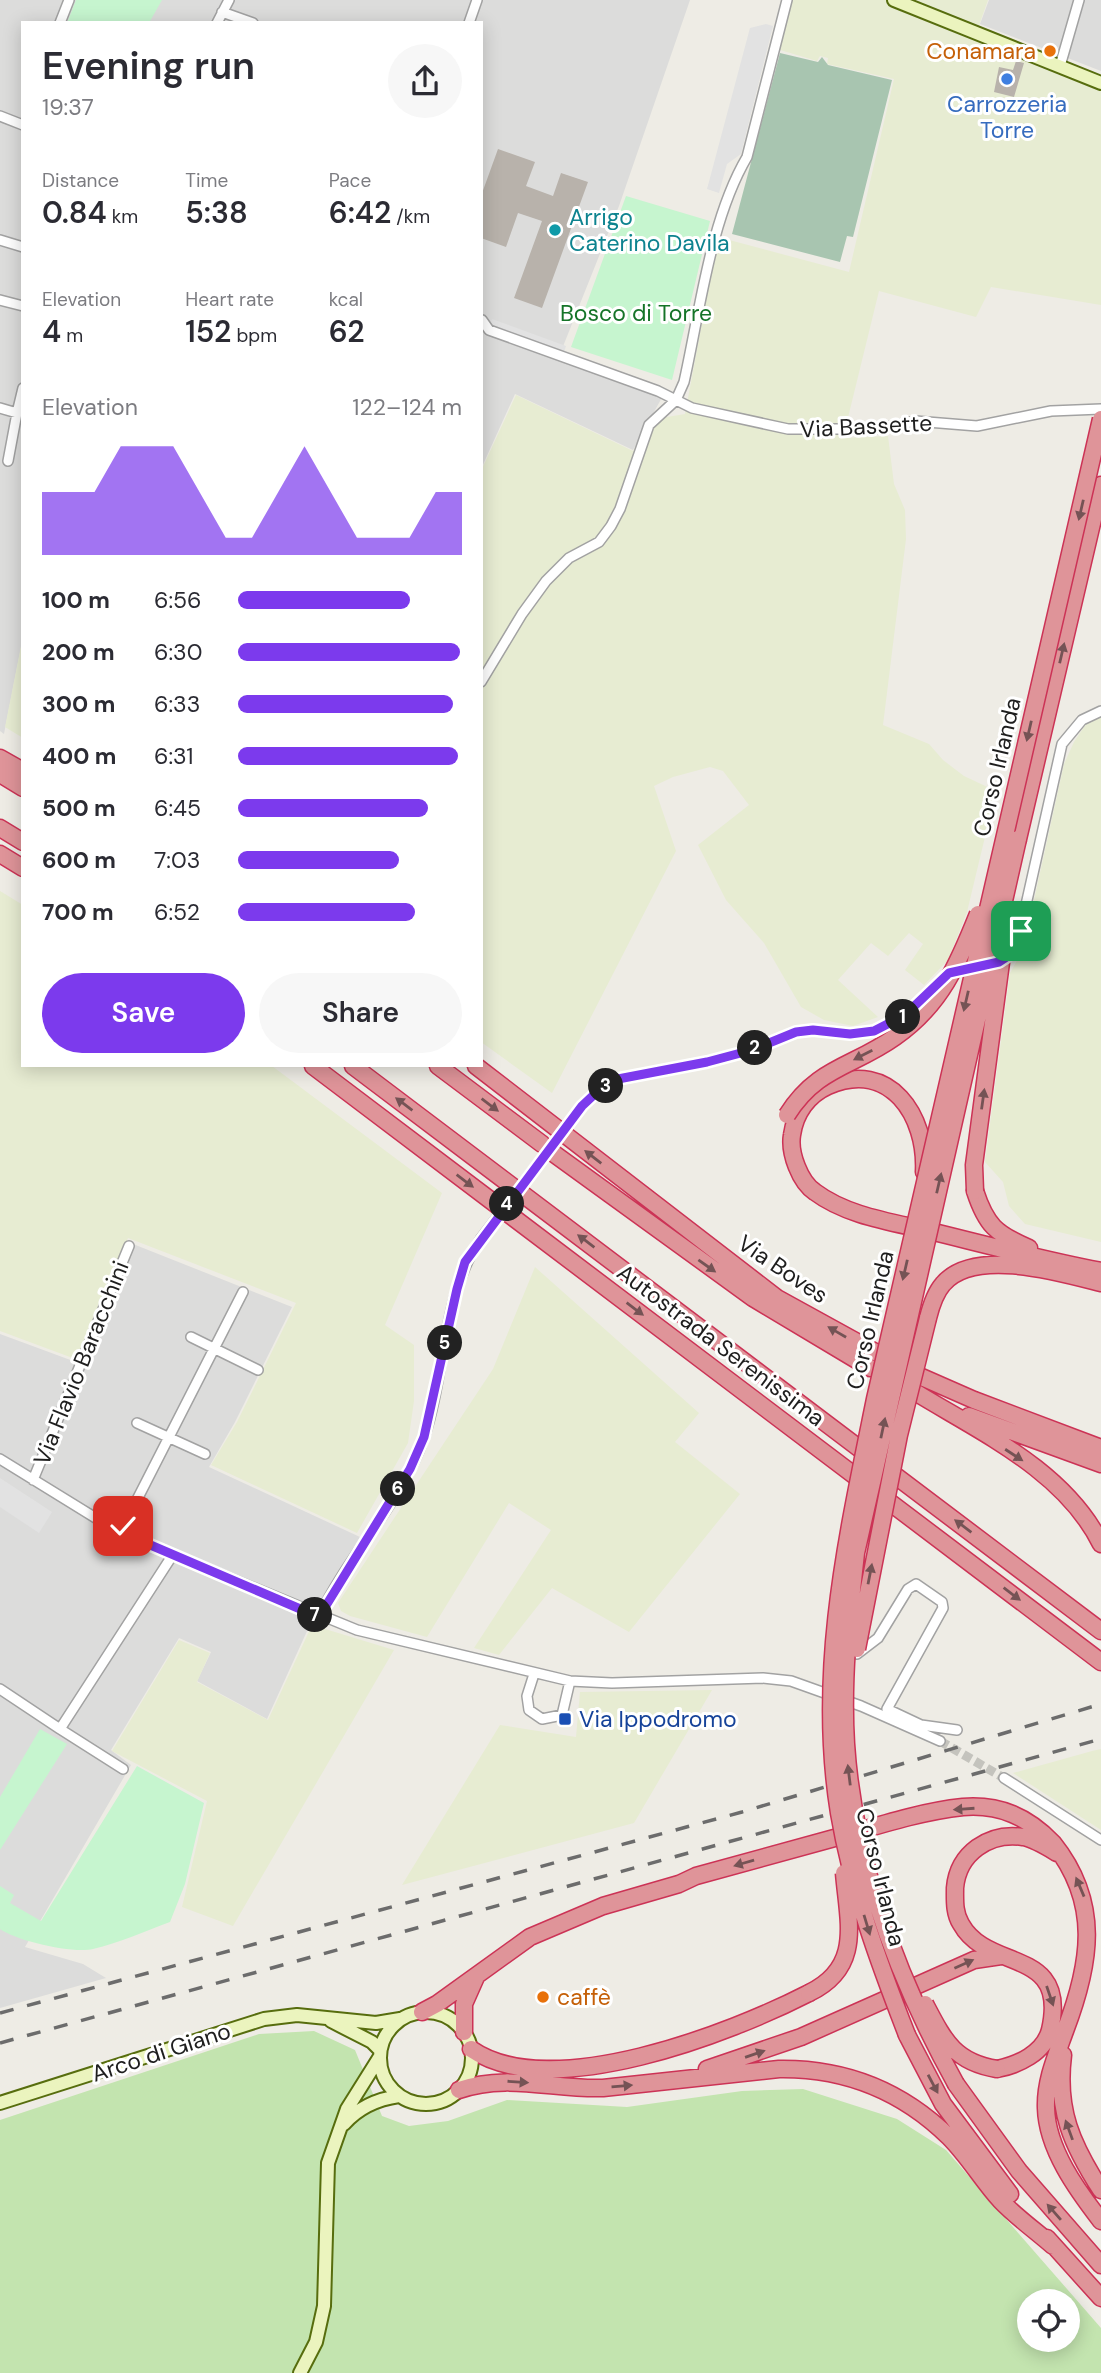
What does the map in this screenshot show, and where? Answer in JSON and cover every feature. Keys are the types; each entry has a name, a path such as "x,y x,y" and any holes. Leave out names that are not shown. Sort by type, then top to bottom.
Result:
{"highway":[{"name":"Corso Irlanda","path":"1101,419 875,1399 842,1559 831,1682 839,1811 858,1894 881,1967 907,2035 943,2104 989,2169 1053,2246 1101,2298"},
{"name":"Corso Irlanda","path":"1100,2264 1019,2171 956,2084 913,2001 881,1912 854,1810 845,1713 847,1646 856,1553 1101,485"},
{"path":"0,758 21,770"},
{"path":"0,774 21,787"},
{"path":"0,828 21,841"},
{"path":"1018,839 977,1139 975,1191 983,1215 995,1230 1009,1239 1033,1250 1101,1271"},
{"path":"0,854 21,867"},
{"path":"997,866 956,970 937,998 895,1037 829,1071 810,1084 782,1138 786,1161 794,1181 807,1197 830,1210 880,1226 1045,1266 1093,1281"},
{"name":"Autostrada Serenissima","path":"314,1067 1101,1661"},
{"name":"Autostrada Serenissima","path":"354,1067 1101,1631"},
{"name":"Via Boves","path":"439,1067 753,1298 870,1368"},
{"name":"Via Boves","path":"477,1067 777,1298 861,1346 956,1392 1101,1448"},
{"path":"924,1189 925,1155 921,1130 911,1109 880,1084 858,1079 840,1081 822,1089 792,1116 791,1136 801,1175 812,1191 828,1201 878,1219 1101,1271"},
{"path":"845,1713 852,1686 859,1628 875,1544 932,1303 944,1283 962,1270 982,1265 1012,1266 1093,1281"},
{"path":"1101,1464 1005,1431 915,1392 1041,1472 1067,1495 1101,1544"},
{"path":"956,1392 1101,1438"},
{"path":"422,2012 530,1937 585,1914 706,1873 881,1825 964,1807 1000,1809 1030,1821 1062,1856 1083,1890 1090,1919 1091,1948 1047,2084 1046,2110 1064,2166 1101,2221"},
{"path":"471,2049 482,2056 514,2067 588,2066 641,2056 724,2031 822,1987 840,1970 849,1945 839,1811"},
{"path":"881,1912 898,1941 941,2033 969,2062 997,2068 1013,2066 1029,2058 1040,2047 1048,2035 1054,2007 1042,1977 1028,1964 1000,1956 969,1936 956,1913 956,1877 965,1857 990,1839 1005,1836 1026,1837 1062,1856"},
{"path":"666,2081 802,2037 974,1960 1000,1956"},
{"path":"464,2032 464,2004 477,1975"},
{"path":"1067,2028 1060,2085 1067,2127 1084,2164 1101,2190"},
{"path":"460,2090 499,2081 578,2089 759,2070 801,2069 847,2076 877,2086 922,2113 950,2139 1002,2202 1053,2246"}],"main road":[{"path":"894,0 1101,83"},
{"path":"300,2371 316,2342 324,2306 328,2163 347,2109 379,2054 386,2033 400,2020 422,2012 438,2013 453,2020 464,2032 471,2049 470,2071 460,2090 446,2100 430,2105 414,2103 399,2096 387,2084 381,2072 379,2054"},
{"name":"Arco di Giano","path":"0,2103 264,2019 297,2015 376,2023 400,2020"},
{"name":"Arco di Giano","path":"325,2018 361,2036 379,2054"},
{"path":"339,2130 352,2115 382,2098 399,2096"}],"street":[{"path":"61,21 69,0"},
{"path":"218,21 229,0"},
{"path":"470,21 478,0"},
{"path":"483,679 522,614 552,575 569,558 599,542 611,526 620,509 649,425 676,400 684,382 720,220 734,180 747,157 787,0"},
{"path":"1060,66 1079,0"},
{"path":"222,12 247,21"},
{"path":"0,116 21,124"},
{"path":"0,240 21,246"},
{"path":"0,300 21,305"},
{"name":"Via Bassette","path":"483,321 489,330 692,408 760,424 816,430 877,429 915,421 978,426 1051,411 1101,409"},
{"path":"8,461 21,396"},
{"path":"0,408 17,413"},
{"path":"319,1617 410,1469 424,1437 465,1262 582,1106 599,1090 618,1079 707,1062 752,1050 796,1032 813,1030 850,1034 874,1031 905,1015 949,973 999,962 1011,954 1021,931 1062,744 1082,720 1101,711"},
{"name":"Via Flavio Baracchini","path":"33,1480 129,1246"},
{"path":"120,1532 243,1292"},
{"path":"191,1337 258,1370"},
{"path":"137,1423 205,1454"},
{"path":"0,1459 120,1532 319,1617 394,1641 570,1681 612,1683 763,1678 791,1681 835,1696 940,1741"},
{"path":"60,1729 172,1556"},
{"path":"835,1696 839,1672 849,1659 878,1637 908,1589 916,1584 942,1602 943,1608 887,1709 921,1725 957,1730"},
{"path":"534,1674 527,1696 529,1710 541,1719 562,1715 570,1681"},
{"path":"0,1689 123,1769"},
{"path":"1004,1778 1101,1840"}],"shaded area":[{"path":"0,0 690,0 619,206 560,354 665,392 633,450 515,394 483,465 483,21 21,21 21,647 4,734 0,731"},
{"path":"989,0 1101,0 1101,71 980,24"},
{"path":"766,24 773,26 741,154 727,164 719,193 707,189 750,28"},
{"path":"492,319 566,346 564,352 490,325"},
{"path":"133,1244 292,1307 235,1422 209,1467 360,1537 318,1607 267,1719 197,1681 211,1652 179,1638 111,1750 131,1765 25,1947 83,1964 106,1978 0,2008 0,1334 84,1365"},
{"path":"0,1478 52,1512 39,1533 0,1507"}],"green space":[{"path":"76,0 162,0 150,21 68,21"},
{"path":"792,0 988,0 977,31 1101,84 1101,305 991,287 976,317 879,291 843,438 888,436 894,484 905,510 906,539 883,725 929,744 943,760 964,776 996,791 967,912 948,960 924,985 905,970 923,944 909,933 888,956 871,943 838,980 878,1017 853,1026 824,1020 801,1007 764,943 726,900 698,845 749,805 723,771 710,767 673,777 654,786 676,851 552,1093 483,1043 483,467 516,395 633,451 655,419 685,414 718,237 849,272 894,79 827,64 828,58 820,56 817,61 777,49"},
{"path":"780,53 818,62 822,57 828,65 892,80 853,237 847,236 840,262 732,234"},
{"name":"Bosco di Torre","path":"626,196 710,221 672,380 571,347"},
{"path":"21,646 21,737 5,727"},
{"path":"1101,716 1101,1242 1025,1224 1009,1206 1003,1182 985,1162 1010,973 1023,950 1064,764 1086,724"},
{"path":"0,891 21,904 21,1067 273,1067 442,1193 385,1325 414,1345 414,1401 408,1443 357,1533 211,1465 237,1422 296,1303 128,1238 78,1360 0,1331"},
{"path":"535,1267 699,1413 675,1442 740,1494 629,1632 552,1588 499,1655 474,1648 551,1530 509,1503 427,1637 350,1616 341,1611 338,1603 493,1369"},
{"path":"312,1625 394,1650 233,1926 182,1907 207,1801 112,1751 179,1640 210,1653 197,1682 268,1720"},
{"path":"712,1690 634,1823 402,1885 500,1725 576,1737 580,1692"},
{"path":"40,1729 67,1744 0,1850 0,1797"},
{"path":"1101,1749 1101,1830 1013,1773 1092,1751"},
{"path":"137,1766 204,1803 185,1884 170,1922 112,1944 84,1950 45,1945 19,1938 0,1929 0,1886 14,1895 10,1903 41,1921"},
{"path":"314,2031 355,2050 382,2116 409,2126 448,2121 507,2100 627,2107 742,2091 803,2089 897,2119 946,2150 1067,2289 1017,2289 1017,2352 1080,2352 1080,2304 1101,2328 1101,2373 0,2373 0,2120 259,2034"}],"building":[{"name":"Carrozzeria Torre","path":"1016,61 1024,63 1014,97 994,92 999,67 1013,70"},
{"name":"Arrigo Caterino Davila","path":"498,149 535,162 526,186 553,196 561,173 588,182 542,308 514,298 542,221 518,213 506,247 483,239 483,190"}],"tunnel":[{"path":"940,1741 1004,1778"}],"railway":[{"path":"0,2013 742,1812 1101,1704"},
{"path":"0,2043 1101,1739"}],"place":[{"name":"Conamara","path":"1050,51"},
{"name":"Carrozzeria Torre","path":"1007,79"},
{"name":"Arrigo Caterino Davila","path":"555,230"},
{"name":"Via Ippodromo","path":"565,1719"},
{"name":"caffè","path":"543,1997"}],"route":[{"path":"123,1526 120,1532 319,1617 410,1469 424,1437 465,1262 582,1106 599,1090 618,1079 707,1062 752,1050 796,1032 813,1030 862,1034 874,1031 905,1015 949,973 999,962 1011,954 1021,931"}]}
